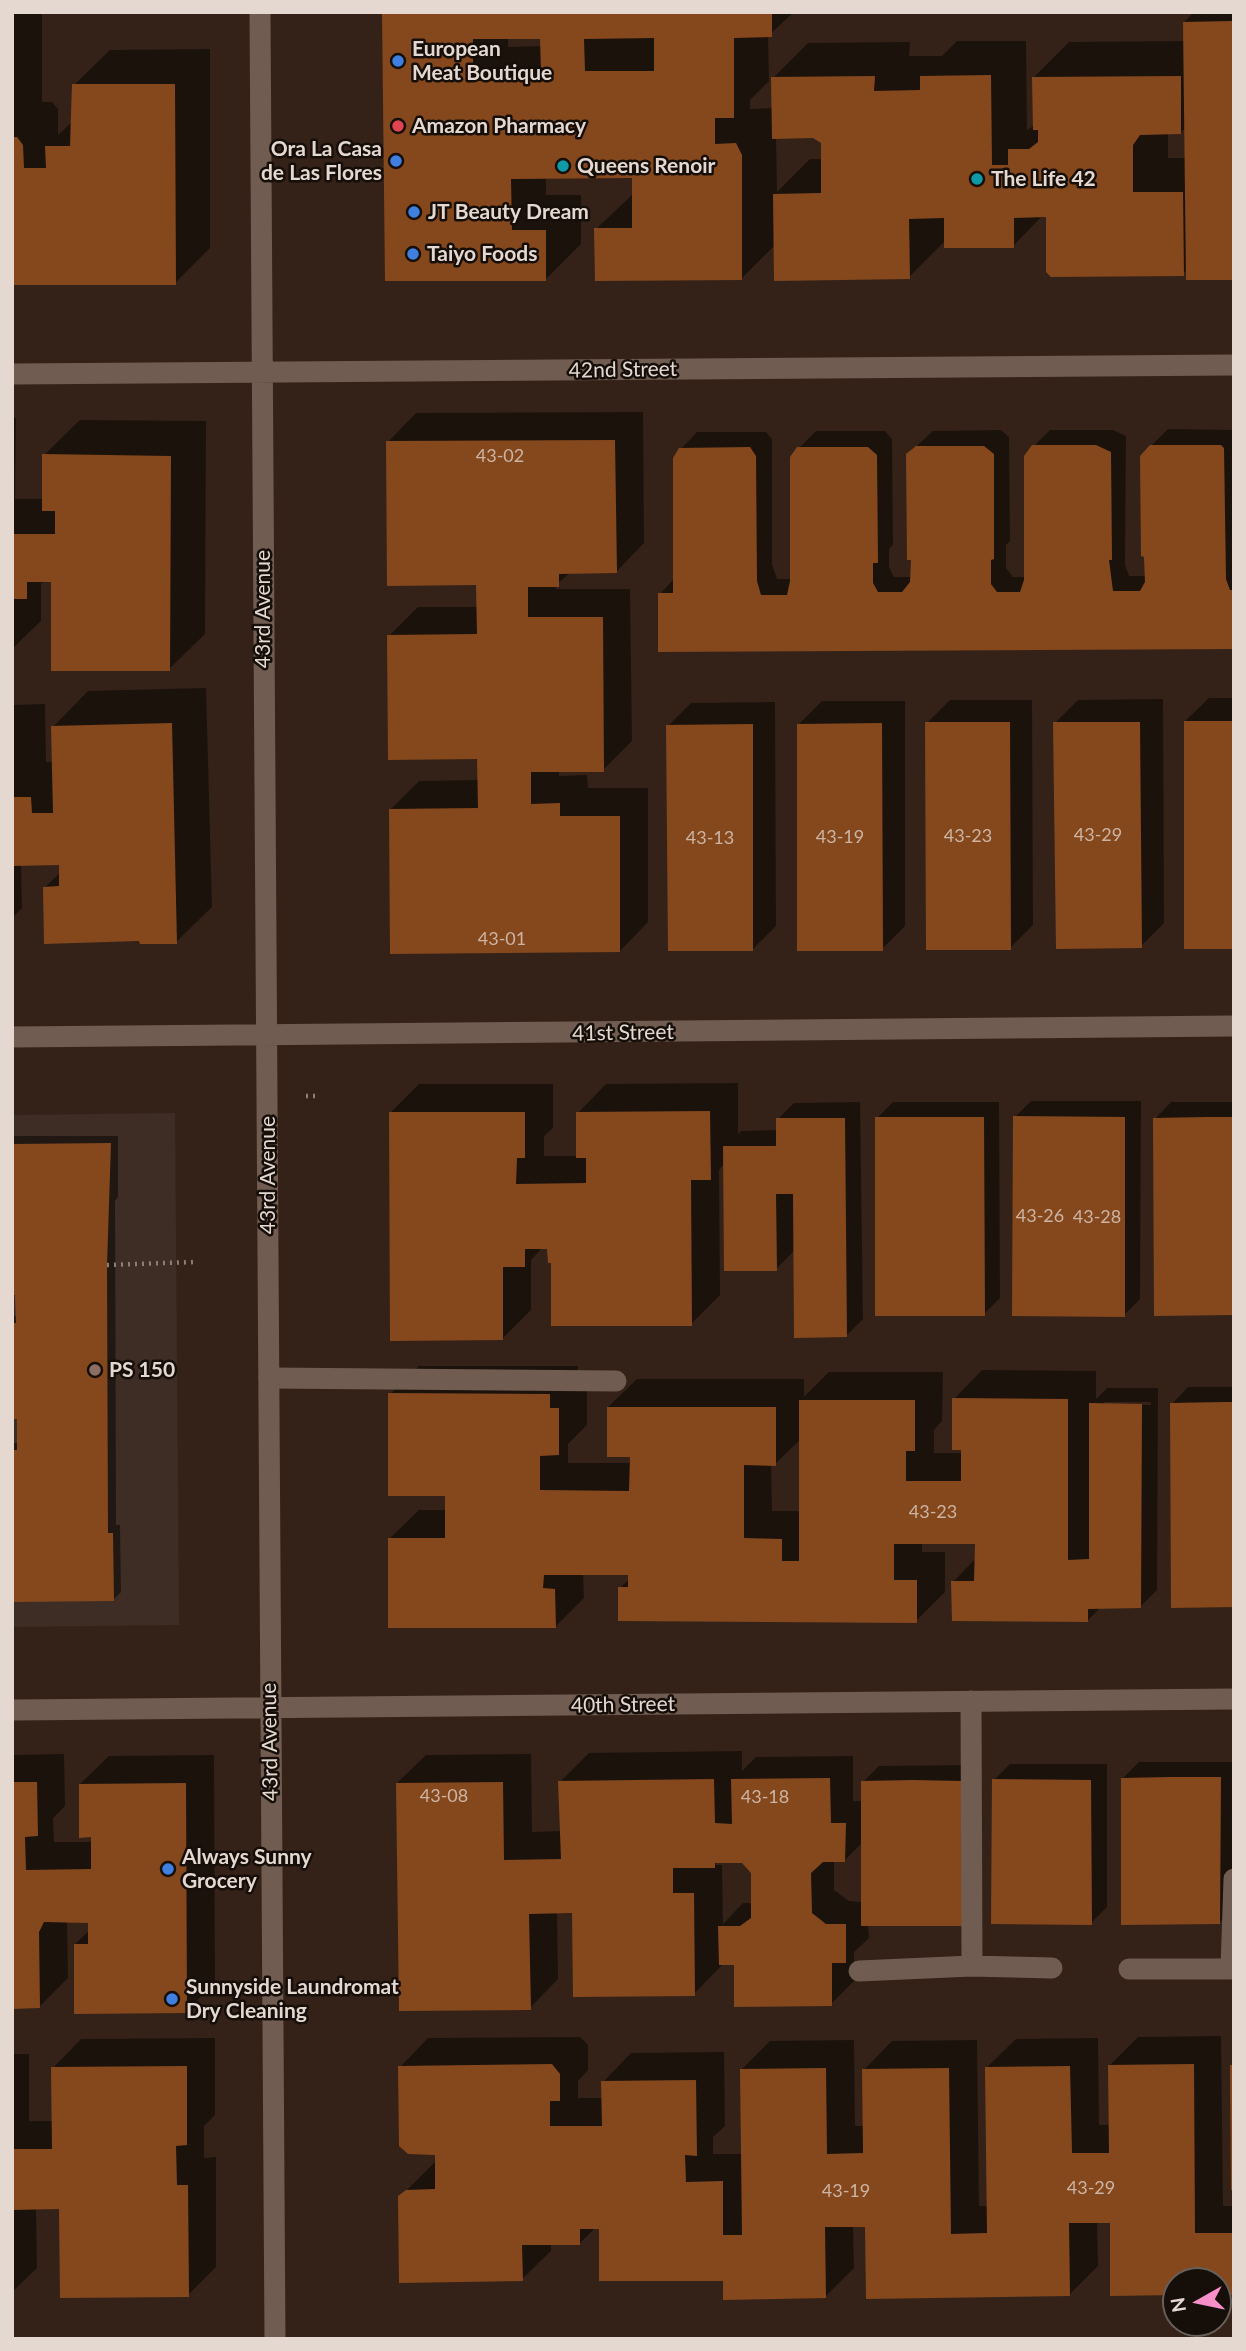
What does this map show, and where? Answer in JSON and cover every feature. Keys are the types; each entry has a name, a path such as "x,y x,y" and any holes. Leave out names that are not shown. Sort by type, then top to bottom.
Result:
{"street":[{"name":"43rd Avenue","path":"260,12 275,2339"},
{"name":"42nd Street","path":"12,374 1234,365"},
{"name":"41st Street","path":"12,1037 1234,1026"},
{"path":"269,1378 616,1381"},
{"name":"40th Street","path":"12,1710 1234,1699"},
{"path":"971,1701 972,1966"},
{"path":"1129,1969 1232,1969 1234,1879"},
{"path":"859,1971 972,1966 1052,1968"}],"path":[{"path":"107,1265 195,1262"}],"shaded area":[{"name":"PS 150","path":"175,1113 179,1625 12,1627 12,1115"}],"building":[{"name":"Queens Renoir","path":"382,12 772,12 772,37 734,38 734,118 715,118 715,144 736,143 742,155 742,280 595,281 594,228 632,228 632,178 511,179 512,230 546,230 546,281 385,281","holes":["654,38 654,71 585,71 584,39","473,39 540,39 541,71 517,71 517,81 473,81"]},
{"path":"1233,21 1234,280 1186,280 1183,22"},
{"name":"The Life 42","path":"991,75 992,165 1008,165 1008,149 1029,149 1038,142 1038,130 1033,130 1032,77 1181,76 1181,134 1140,135 1133,145 1133,192 1183,192 1184,276 1051,277 1046,272 1046,217 1014,218 1014,248 944,248 944,218 909,219 910,279 774,281 773,194 821,193 821,143 813,138 772,139 771,77 875,76 874,91 920,90 920,76"},
{"path":"72,84 175,84 176,285 12,285 12,137 17,137 23,145 24,168 46,168 45,146 70,146"},
{"path":"615,440 617,573 559,574 559,587 528,587 528,617 603,617 604,772 531,772 531,804 560,803 560,816 620,816 620,952 390,954 389,809 478,808 477,759 388,760 387,635 477,634 476,585 387,586 386,441"},
{"path":"1032,445 1096,445 1111,452 1112,560 1109,560 1113,591 1140,591 1145,582 1144,557 1141,556 1140,456 1150,445 1221,445 1224,448 1226,579 1230,590 1234,590 1234,649 658,652 658,593 673,593 673,458 679,448 750,447 756,456 757,581 761,595 787,595 790,581 790,457 797,447 868,447 877,455 878,563 873,563 873,583 878,592 902,592 910,582 911,560 907,560 906,454 916,446 984,446 994,454 994,559 991,560 991,584 997,592 1020,592 1024,580 1024,456"},
{"path":"42,454 171,456 170,671 51,671 51,582 27,582 27,599 12,599 12,534 55,534 55,511 42,511"},
{"path":"1184,721 1234,721 1234,949 1184,949"},
{"path":"925,722 1010,722 1011,950 926,950"},
{"path":"1053,722 1140,722 1142,948 1056,949"},
{"path":"172,723 177,944 140,944 139,941 44,944 43,887 59,886 59,865 12,866 12,797 31,797 32,813 53,813 51,726"},
{"path":"882,723 883,951 797,951 797,724"},
{"path":"753,724 753,951 668,951 666,725"},
{"path":"710,1111 711,1180 691,1180 692,1326 551,1326 551,1263 548,1263 547,1249 525,1249 525,1267 503,1267 503,1340 390,1341 389,1112 525,1112 525,1158 517,1158 516,1184 586,1183 586,1158 576,1158 576,1112"},
{"path":"1013,1116 1125,1117 1125,1317 1012,1316"},
{"path":"875,1117 984,1117 985,1316 875,1316"},
{"path":"1234,1117 1234,1315 1154,1316 1153,1118"},
{"path":"776,1118 845,1118 847,1337 794,1338 793,1194 776,1194 777,1271 724,1271 723,1146 776,1146"},
{"path":"111,1143 107,1265 108,1533 113,1533 114,1601 12,1602 12,1450 17,1450 17,1419 12,1419 12,1323 16,1323 15,1295 12,1295 12,1144"},
{"path":"388,1393 550,1394 550,1408 559,1408 559,1455 540,1456 540,1490 629,1491 630,1457 607,1457 607,1407 776,1407 776,1466 744,1465 744,1538 782,1539 782,1561 799,1561 799,1400 915,1400 915,1451 906,1451 906,1481 961,1481 961,1450 952,1450 952,1398 1068,1399 1068,1560 1089,1559 1089,1403 1142,1404 1141,1608 1088,1609 1088,1622 952,1621 951,1581 974,1581 975,1544 894,1544 894,1580 917,1580 917,1623 618,1621 618,1587 628,1587 628,1575 544,1575 543,1588 555,1589 556,1628 388,1628 388,1538 445,1538 445,1496 388,1496"},
{"path":"1234,1402 1234,1607 1171,1608 1170,1403"},
{"path":"1221,1777 1220,1924 1121,1925 1121,1778"},
{"path":"830,1778 831,1823 846,1823 845,1862 823,1862 811,1873 812,1913 826,1924 846,1924 846,1963 832,1963 832,2006 734,2007 734,1965 719,1965 718,1926 740,1926 751,1918 751,1873 742,1863 715,1863 715,1868 673,1868 673,1893 694,1893 695,1996 573,1997 572,1913 529,1914 531,2010 399,2011 396,1783 503,1782 504,1860 561,1859 558,1781 714,1779 715,1823 732,1824 731,1779"},
{"path":"992,1779 1091,1780 1092,1925 991,1924"},
{"path":"861,1781 962,1781 962,1926 861,1926"},
{"path":"12,1782 37,1782 38,1836 25,1837 26,1870 91,1869 91,1837 79,1838 79,1784 186,1783 187,2013 74,2014 74,1944 88,1944 88,1923 44,1922 39,1932 40,2008 12,2009"},
{"path":"552,2064 560,2074 560,2101 550,2101 550,2126 602,2126 601,2081 696,2080 697,2156 685,2155 686,2182 723,2181 723,2235 742,2235 740,2069 826,2068 827,2154 863,2153 862,2069 949,2068 951,2234 987,2233 985,2067 1070,2066 1072,2153 1109,2153 1108,2065 1194,2064 1195,2233 1234,2233 1234,2295 1232,2267 1162,2267 1162,2295 1110,2296 1110,2223 1069,2223 1070,2296 866,2299 865,2227 825,2227 826,2298 723,2300 723,2281 599,2281 599,2229 580,2229 580,2245 522,2245 523,2281 399,2283 398,2196 406,2190 435,2189 435,2155 408,2154 399,2146 398,2066"},
{"path":"1230,2065 1234,2065 1234,2190 1231,2190"},
{"path":"187,2066 187,2145 176,2146 177,2185 188,2185 189,2297 60,2298 59,2209 12,2210 12,2149 52,2149 51,2067"}],"place":[{"name":"European Meat Boutique","path":"398,61"},
{"name":"Amazon Pharmacy","path":"398,126"},
{"name":"Ora La Casa de Las Flores","path":"396,161"},
{"name":"Queens Renoir","path":"563,166"},
{"name":"The Life 42","path":"977,179"},
{"name":"JT Beauty Dream","path":"414,212"},
{"name":"Taiyo Foods","path":"413,254"},
{"name":"PS 150","path":"95,1370"},
{"name":"Always Sunny Grocery","path":"168,1869"},
{"name":"Sunnyside Laundromat Dry Cleaning","path":"172,1999"}]}
